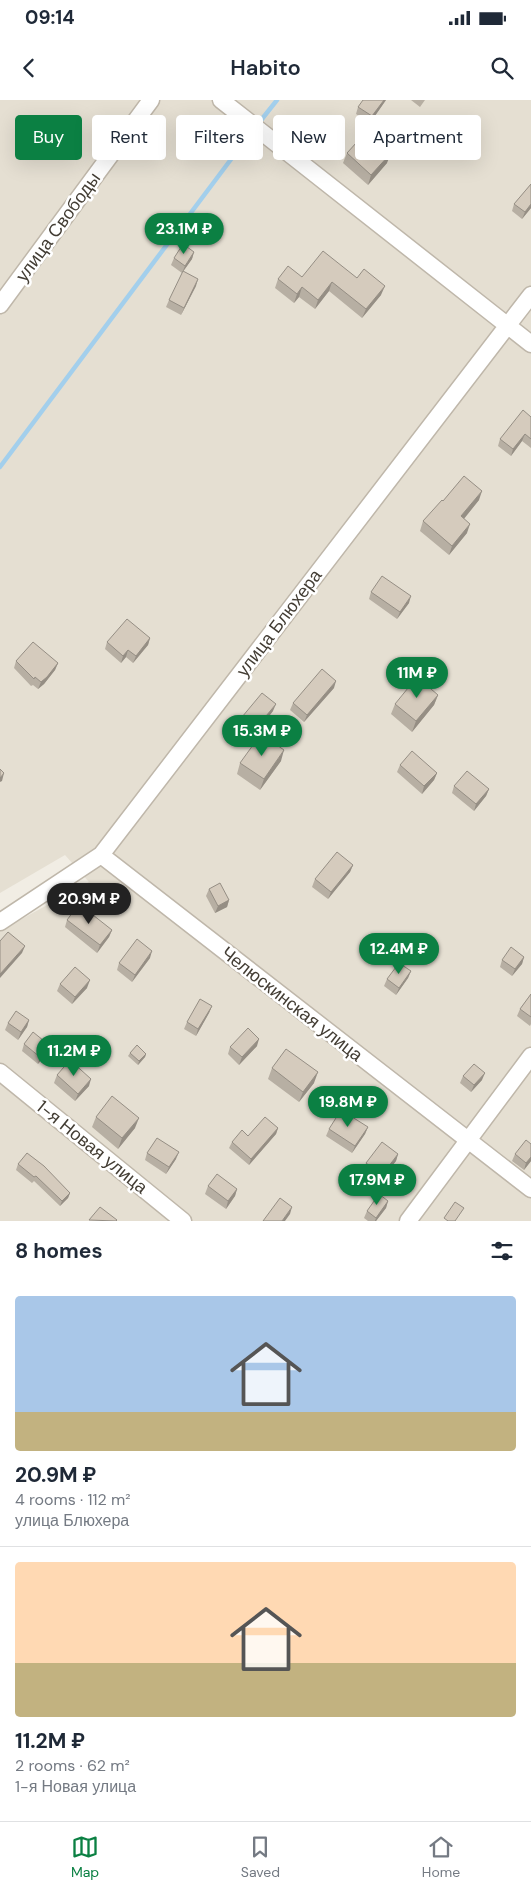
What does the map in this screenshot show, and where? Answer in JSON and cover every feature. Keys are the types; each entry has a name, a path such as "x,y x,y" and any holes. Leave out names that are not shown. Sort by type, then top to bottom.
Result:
{"street":[{"name":"улица Свободы","path":"0,305 151,100"},
{"path":"221,100 531,344"},
{"name":"улица Блюхера","path":"0,922 102,854 531,295"},
{"name":"Челюскинская улица","path":"102,854 531,1189"},
{"path":"408,1221 531,1056"},
{"name":"1-я Новая улица","path":"0,1072 184,1221"}],"shaded area":[{"path":"0,100 531,100 531,1221 0,1221 0,931 89,882 65,855 0,893"}],"building":[{"path":"363,100 384,100 373,115 358,107"},
{"path":"355,144 355,160 385,160 371,175 347,153"},
{"path":"531,184 531,204 525,212 514,204"},
{"path":"183,244 194,252 185,266 174,258"},
{"path":"323,251 357,278 364,269 385,286 366,309 332,282 318,300 302,287 297,294 278,279 288,266 302,277"},
{"path":"183,271 198,279 184,308 169,300"},
{"path":"523,410 531,417 531,439 525,434 513,449 500,439"},
{"path":"464,476 482,491 461,516 470,524 452,546 423,521"},
{"path":"382,576 411,596 400,612 371,592"},
{"path":"127,619 150,638 136,656 128,650 123,656 107,642"},
{"path":"33,642 58,663 41,682 35,677 34,679 16,661"},
{"path":"322,669 336,681 307,715 293,703"},
{"path":"417,677 438,695 416,721 395,704"},
{"path":"262,693 276,704 256,728 242,717"},
{"path":"261,734 284,750 264,779 240,763"},
{"path":"412,751 437,773 424,786 400,765"},
{"path":"0,769 4,773 0,778"},
{"path":"467,771 489,789 476,804 454,786"},
{"path":"337,852 353,865 331,892 315,879"},
{"path":"220,883 229,900 218,906 209,889"},
{"path":"79,904 112,930 100,945 67,920"},
{"path":"8,932 25,946 0,974 0,941"},
{"path":"137,939 152,951 135,975 119,963"},
{"path":"511,947 524,957 515,969 502,960"},
{"path":"399,963 411,971 399,988 387,979"},
{"path":"75,967 90,980 75,997 60,984"},
{"path":"531,994 531,1017 520,1009"},
{"path":"200,999 212,1006 198,1029 187,1022"},
{"path":"16,1011 29,1020 21,1032 8,1023"},
{"path":"248,1028 259,1039 242,1057 230,1047"},
{"path":"33,1032 49,1045 40,1057 24,1044"},
{"path":"137,1045 146,1054 139,1061 130,1053"},
{"path":"286,1049 318,1072 303,1092 272,1068"},
{"path":"70,1060 91,1079 78,1094 57,1075"},
{"path":"474,1064 485,1073 474,1085 463,1076"},
{"path":"112,1096 139,1118 122,1138 96,1117"},
{"path":"341,1110 368,1127 355,1146 329,1129"},
{"path":"265,1117 278,1128 251,1159 232,1142 242,1130 248,1136"},
{"path":"157,1138 179,1152 169,1167 147,1153"},
{"path":"526,1140 531,1144 531,1157 526,1163 515,1154"},
{"path":"382,1142 398,1154 382,1175 366,1163"},
{"path":"27,1153 44,1166 70,1193 62,1201 36,1176 34,1177 18,1164"},
{"path":"217,1174 237,1189 228,1201 208,1186"},
{"path":"379,1194 388,1201 376,1218 367,1211"},
{"path":"280,1198 292,1207 282,1221 263,1221"},
{"path":"455,1202 464,1208 455,1221 448,1221 444,1218"},
{"path":"100,1207 117,1220 89,1220"}],"waterway":[{"path":"263,118 277,100"},
{"path":"0,467 230,160"}]}
